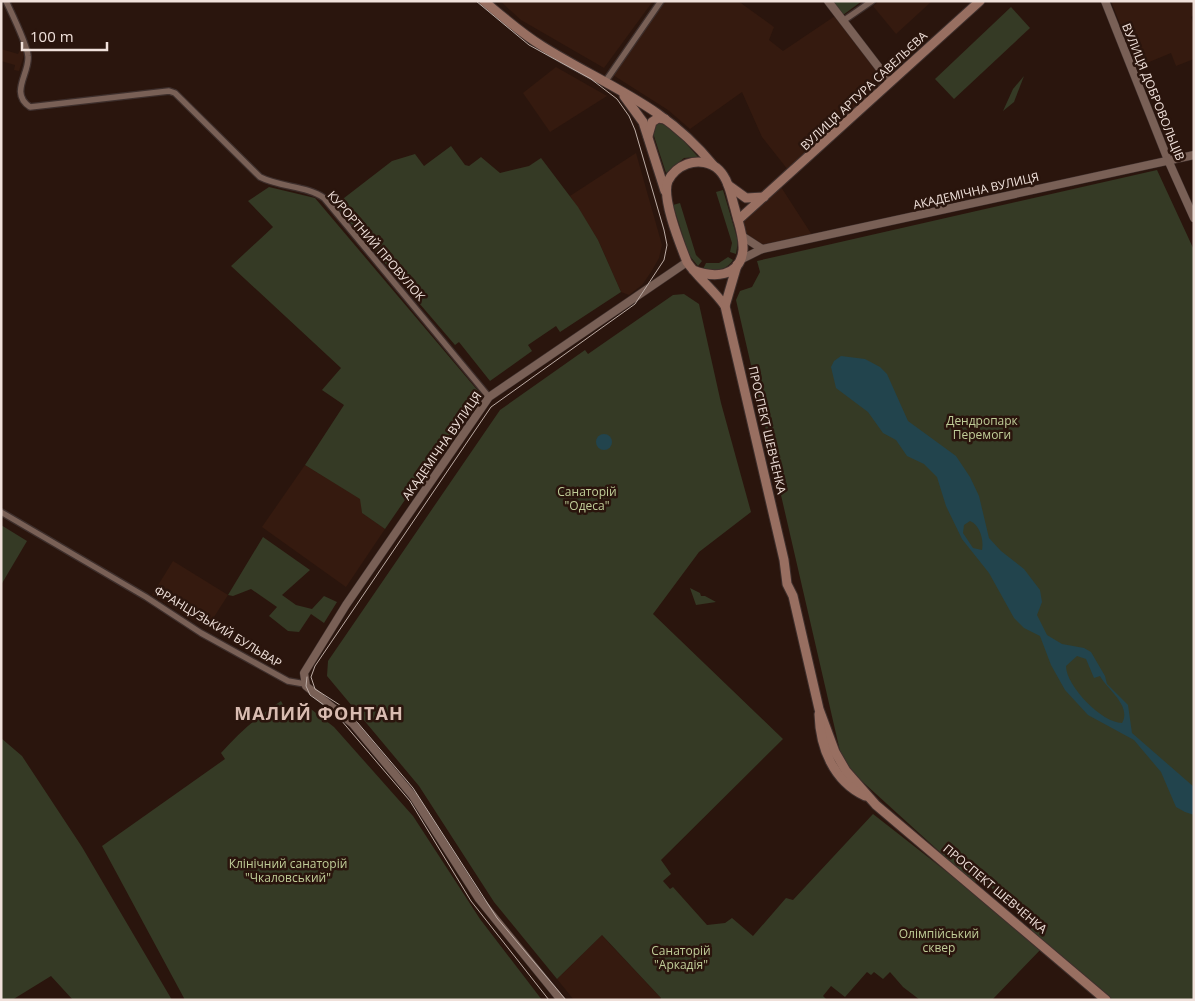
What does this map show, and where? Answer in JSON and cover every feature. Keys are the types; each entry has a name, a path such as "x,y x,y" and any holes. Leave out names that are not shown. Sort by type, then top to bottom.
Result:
{"main road":[{"path":"484,1 529,37 615,89 641,101 672,122 696,144 723,175 728,185 746,198 764,197"},
{"name":"ВУЛИЦЯ АРТУРА САВЕЛЬЄВА","path":"738,220 980,1"},
{"name":"ПРОСПЕКТ ШЕВЧЕНКА","path":"615,89 638,114 648,136 687,262 725,306 784,560 789,566 794,590 793,596 819,709 841,764 867,798 1106,1000"},
{"path":"648,136 650,124 656,119 664,118 672,122"},
{"path":"666,194 671,176 685,164 703,162 715,167"},
{"name":"ПРОСПЕКТ ШЕВЧЕНКА","path":"725,306 743,249 742,236 728,185"},
{"path":"693,270 715,276 729,272 738,263"}],"street":[{"name":"КУРОРТНИЙ ПРОВУЛОК","path":"6,1 29,57 20,88 22,98 30,107 169,91 176,93 260,177 278,184 317,193 324,198 488,397"},
{"path":"605,82 661,1"},
{"path":"828,1 890,82"},
{"path":"844,21 872,1"},
{"name":"ВУЛИЦЯ ДОБРОВОЛЬЦІВ","path":"1105,1 1168,160 1194,218"},
{"name":"АКАДЕМІЧНА ВУЛИЦЯ","path":"738,263 762,249 1194,155"},
{"path":"742,236 762,249"},
{"name":"АКАДЕМІЧНА ВУЛИЦЯ","path":"305,684 303,677 305,668 330,628 488,397 687,262"},
{"name":"ФРАНЦУЗЬКИЙ БУЛЬВАР","path":"1,512 138,592 201,633 288,681 305,684 354,724 410,792 479,899 561,1000"}],"shaded area":[{"path":"500,1 653,1 604,68 521,20"},
{"path":"664,1 738,1 774,27 769,40 783,51 835,16 885,81 788,170 762,137 742,92 690,129 668,110 613,75"},
{"path":"879,1 932,1 896,34 873,6"},
{"path":"1111,1 1194,1 1194,15 1191,17 1194,25 1194,59 1176,66 1171,53 1137,67"},
{"path":"1,49 18,54 20,50 25,52 19,71 14,70 15,65 1,61"},
{"path":"556,67 607,96 550,132 523,93"},
{"path":"636,153 662,245 659,258 651,272 642,285 629,295 621,292 598,240 570,196"},
{"path":"781,187 812,235 771,245 756,245 746,237 741,219"},
{"path":"305,465 361,499 362,513 385,529 346,587 262,527"},
{"path":"173,561 228,595 207,628 152,595"},
{"path":"602,935 661,998 574,1000 557,979"}],"green space":[{"path":"833,1 862,1 843,15"},
{"path":"1011,7 1030,28 954,99 935,79"},
{"path":"1024,76 1014,102 1003,111 1013,89"},
{"path":"656,122 668,123 698,157 684,158 666,173 653,133"},
{"path":"451,146 465,165 469,166 481,157 500,173 529,166 541,158 578,207 598,240 621,292 560,332 556,326 528,345 532,351 490,381 459,342 455,345 335,205 392,161 415,154 424,166"},
{"name":"Дендропарк Перемоги","path":"1157,170 1194,250 1194,1000 1108,1000 1029,932 1035,923 979,878 974,883 843,764 736,300 740,291 752,287 760,272 757,261"},
{"path":"269,187 315,198 479,392 385,529 362,513 360,499 305,465 344,405 322,390 341,368 231,266 273,227 248,201"},
{"path":"723,190 738,241 736,254 730,252 732,243 716,192"},
{"path":"680,203 696,255 702,261 698,266 689,255 673,205"},
{"path":"728,257 733,260 724,268 716,270 703,269 706,263 719,263"},
{"path":"684,294 699,304 721,403 751,512 699,552 653,614 783,739 661,860 671,874 663,881 670,889 673,887 707,925 725,923 732,918 753,936 786,898 793,900 873,814 1043,947 992,1000 920,1000 903,987 890,972 883,979 874,972 871,975 867,972 845,997 831,986 823,996 827,1000 660,1000 661,998 602,935 557,979 494,902 419,786 327,676 328,661 500,410 585,350 588,354 673,295"},
{"path":"1,525 27,541 1,585"},
{"path":"263,537 310,570 282,595 296,605 312,609 324,596 337,602 324,623 311,614 299,632 288,631 269,616 277,607 251,589 233,596 228,595"},
{"path":"690,588 700,593 701,596 716,602 696,605"},
{"name":"Клінічний санаторій \"Чкаловський\"","path":"281,701 288,714 299,713 307,706 334,727 413,816 480,919 542,1000 185,1000 102,846 225,759 221,753 257,719"},
{"path":"1,738 22,756 82,847 172,1000 73,1000 51,976 12,1000 1,1000"}],"water":[{"path":"841,356 865,359 880,367 887,374 908,421 956,456 970,477 979,496 989,538 1001,551 1024,569 1040,590 1042,602 1037,615 1047,635 1062,644 1084,648 1091,652 1105,676 1107,684 1128,705 1132,733 1194,787 1194,815 1176,807 1161,772 1134,740 1088,715 1065,690 1051,665 1040,636 1024,628 1014,618 989,573 962,539 946,506 937,477 924,464 907,456 896,440 883,433 868,412 836,388 831,367 834,361","holes":["970,521 981,533 982,550 973,548 963,533 964,525","1077,656 1086,659 1094,678 1100,676 1117,698 1124,710 1122,723 1105,717 1078,693 1066,666"]},
{"path":"604,434 612,442 604,450 596,442"}],"tram line":[{"path":"476,1 529,45 591,79 617,99 629,116 635,130 664,230 667,245 664,260 635,304 491,407 315,666 311,677 315,689 346,709 413,788 497,918 566,1000"},
{"path":"307,677 306,686 310,695 335,713 410,801 471,901 549,1000"}],"district":[{"name":"МАЛИЙ ФОНТАН","path":"319,714"}],"park label":[{"name":"Санаторій \"Одеса\"","path":"587,499"},
{"name":"Олімпійський сквер","path":"939,941"},
{"name":"Санаторій \"Аркадія\"","path":"681,958"}]}
